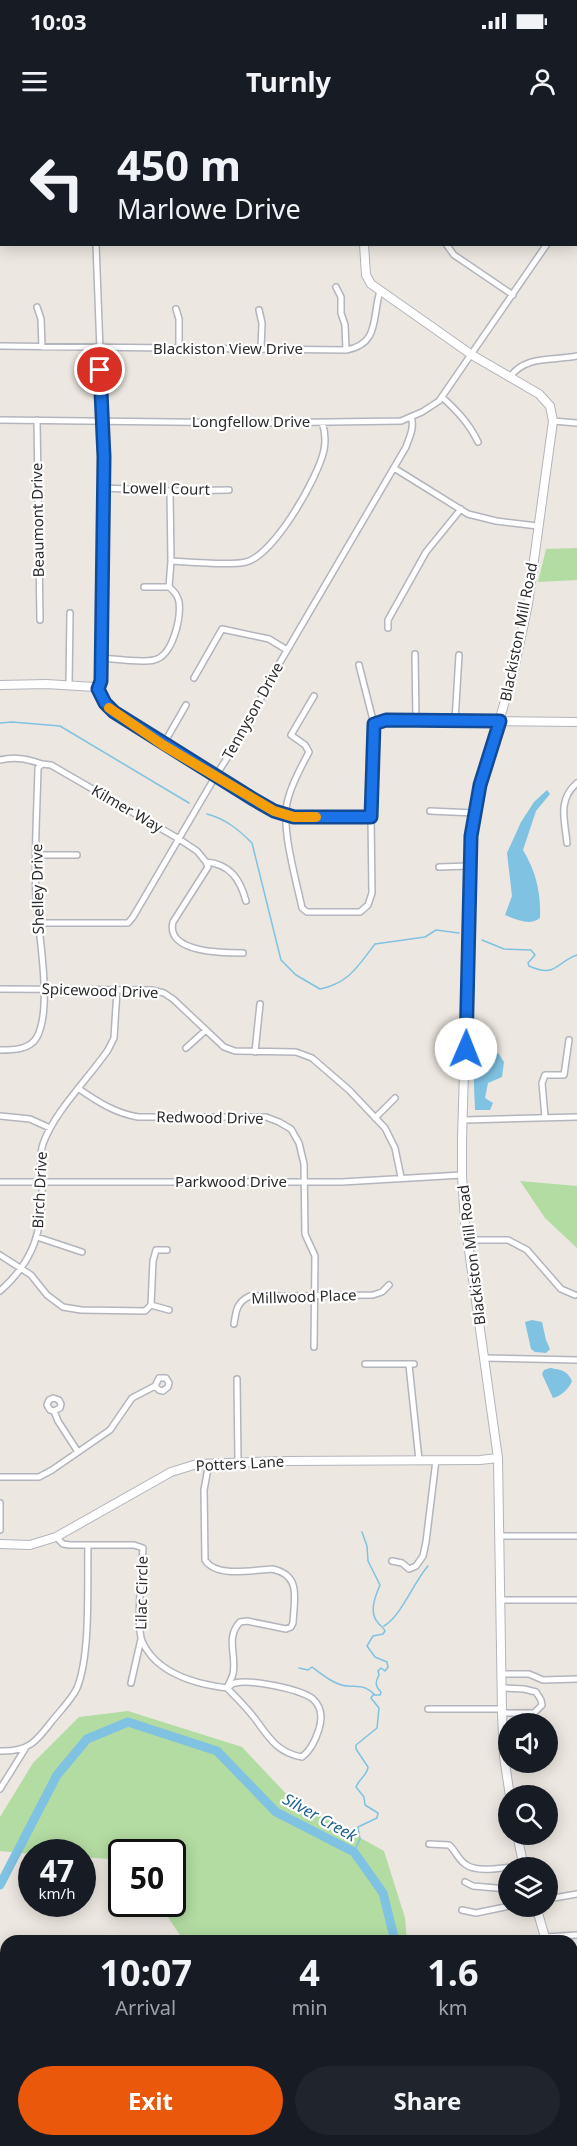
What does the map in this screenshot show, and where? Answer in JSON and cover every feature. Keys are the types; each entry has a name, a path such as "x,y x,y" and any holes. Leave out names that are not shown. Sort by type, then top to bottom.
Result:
{"main road":[{"path":"364,246 367,278 380,291 472,355 546,399 552,411 553,421"},
{"name":"Blackiston Mill Road","path":"508,1785 504,1757 502,1711 498,1458 467,1240 462,1175 469,866 474,813 513,674 528,604 553,421"},
{"path":"0,685 95,687 114,712 163,745 274,811 294,817 371,817 374,724 386,720 577,722"},
{"name":"Potters Lane","path":"0,1544 30,1545 56,1537 171,1472 209,1462 498,1458"},
{"path":"539,1917 545,1935"}],"street":[{"path":"96,246 104,488 101,681 98,689"},
{"path":"447,246 454,255 513,295"},
{"name":"Longfellow Drive","path":"0,420 401,421 422,412 442,397 545,246"},
{"path":"336,287 341,297 341,313 345,325 345,350 355,348 371,335 380,291"},
{"path":"37,307 41,319 42,346"},
{"path":"176,309 179,319 179,348"},
{"path":"259,310 262,323 261,349"},
{"name":"Blackiston View Drive","path":"0,346 345,350"},
{"path":"510,377 520,366 537,360 577,357"},
{"path":"442,397 471,428 478,442"},
{"name":"Tennyson Drive","path":"38,923 128,923 248,725 288,650 406,447 413,422 411,417"},
{"name":"Beaumont Drive","path":"37,420 39,620"},
{"path":"553,421 577,423"},
{"path":"171,561 246,562 259,555 306,495 317,473 324,449 325,433 322,422"},
{"path":"394,468 477,517 538,526"},
{"name":"Lowell Court","path":"104,488 170,491 229,490"},
{"path":"169,587 170,491"},
{"path":"388,627 388,620 426,552 461,509"},
{"path":"101,658 154,660 164,655 176,633 179,601 176,592 169,587 144,587"},
{"path":"69,685 70,613"},
{"path":"194,678 222,629 269,639 288,650"},
{"path":"415,654 416,720"},
{"path":"455,721 459,655"},
{"path":"359,665 374,724"},
{"path":"314,696 291,735 305,745 309,752 288,799 286,815 286,828 302,908 307,912 360,912 368,905 372,892 371,817"},
{"path":"163,745 186,705"},
{"name":"Kilmer Way","path":"0,760 31,760 51,765 179,839 197,851 206,862 218,863 232,872 242,887 246,901"},
{"name":"Shelley Drive","path":"0,1050 24,1048 36,1039 42,1022 43,989 36,895 38,768 42,764"},
{"path":"567,843 562,814 565,800 577,783"},
{"path":"430,811 474,813"},
{"path":"37,855 77,855"},
{"path":"206,862 208,867 173,922 171,930 174,936 197,950 243,953"},
{"path":"439,867 469,866"},
{"name":"Spicewood Drive","path":"0,989 152,990 174,999 224,1047 235,1051 296,1052 312,1058 348,1090 385,1128 395,1148 401,1177"},
{"name":"Birch Drive","path":"0,1292 14,1280 33,1251 40,1227 42,1146 50,1128 108,1050 114,1038 117,990"},
{"path":"255,1052 260,1004"},
{"path":"186,1048 206,1030"},
{"path":"545,1117 542,1083 545,1074 564,1075 569,1040"},
{"name":"Redwood Drive","path":"79,1089 103,1106 121,1114 138,1117 266,1117 291,1129 299,1143 304,1164 305,1234 315,1256 314,1347"},
{"path":"375,1118 394,1098"},
{"path":"0,1116 30,1119 50,1128"},
{"path":"464,1120 577,1117"},
{"name":"Parkwood Drive","path":"0,1182 342,1182 462,1175"},
{"path":"37,1237 82,1251"},
{"path":"467,1240 508,1239 527,1250 561,1289 575,1295"},
{"path":"0,1255 31,1275 47,1295 63,1307 81,1310 145,1311 151,1305 153,1261 156,1250 167,1250"},
{"name":"Millwood Place","path":"234,1324 241,1300 250,1296 373,1295 382,1292 389,1285"},
{"path":"151,1305 169,1310"},
{"path":"484,1358 577,1360"},
{"path":"365,1364 411,1364 419,1460"},
{"path":"237,1379 238,1462"},
{"path":"0,1477 39,1477 110,1430 132,1398 155,1386"},
{"path":"54,1412 78,1452"},
{"path":"392,1561 402,1563 409,1569 416,1566 423,1556 436,1460"},
{"path":"209,1462 204,1490 205,1560 209,1566 218,1571 272,1569 287,1574 294,1584 294,1623 291,1627 286,1629 247,1621 240,1622 235,1627 231,1640 233,1673 227,1688"},
{"path":"0,1503 0,1530"},
{"path":"500,1536 577,1536"},
{"name":"Lilac Circle","path":"56,1537 63,1544 134,1545 143,1548 141,1639 152,1656 170,1671 227,1688 256,1719 270,1741 282,1751 302,1757 308,1753 321,1721 320,1708 312,1699 292,1689 260,1684 234,1683 227,1688"},
{"path":"0,1789 25,1749 44,1732 76,1690 85,1647 88,1545"},
{"path":"501,1600 577,1600"},
{"path":"131,1683 141,1639"},
{"path":"502,1674 529,1674 543,1680 577,1679"},
{"path":"428,1710 534,1713 542,1705 536,1692 502,1688"},
{"path":"0,1751 15,1752 25,1749"},
{"path":"429,1844 449,1845 470,1867 498,1869"},
{"path":"465,1882 472,1886 498,1887"},
{"path":"558,1897 577,1894"},
{"path":"462,1910 476,1913 498,1908"}],"green space":[{"path":"577,548 577,580 538,582 546,549"},
{"path":"520,1181 577,1186 577,1248 545,1218"},
{"path":"128,1711 242,1747 292,1800 384,1851 405,1918 406,1935 180,1935 168,1917 186,1917 186,1839 108,1839 108,1859 96,1858 96,1839 18,1839 18,1853 0,1851 0,1817 33,1763 79,1717"}],"water":[{"path":"547,790 550,794 536,811 523,850 537,882 540,918 532,922 523,921 505,915 512,896 507,853 521,822 534,802"},
{"path":"487,1051 499,1054 504,1062 502,1077 488,1083 485,1098 493,1103 490,1110 475,1110 475,1069 481,1055"},
{"path":"532,1320 542,1322 550,1349 546,1353 535,1352 531,1349 525,1322"},
{"path":"550,1368 566,1373 572,1381 564,1392 553,1398 542,1374 544,1370"}],"waterway":[{"path":"0,723 60,726 189,803"},
{"path":"207,814 232,826 252,843 281,960 296,975 320,989 346,978 375,944 425,937 436,930 459,933"},
{"path":"482,940 504,949 531,950 535,955 528,963 529,966 538,969 550,970 577,955"},
{"path":"354,1852 360,1839 358,1827 377,1818 378,1813 365,1805 364,1797 356,1787 368,1767 356,1749 356,1745 377,1728 379,1708 371,1698 373,1695 380,1695 381,1692 376,1684 378,1671 381,1668 385,1671 388,1667 387,1662 375,1657 367,1646 373,1636 383,1634 385,1631 374,1615 373,1605 380,1585 368,1561 367,1546 362,1532"},
{"path":"384,1626 402,1607 428,1566"},
{"path":"299,1668 308,1670 312,1667 339,1684 365,1688 375,1695"},
{"name":"Silver Creek","path":"0,1885 57,1775 87,1739 128,1722 217,1751 276,1812 354,1852 383,1893 394,1935"}],"slow traffic":[{"path":"109,708 163,745 274,811 294,817 316,817"}],"route":[{"path":"100,370 104,457 101,681 98,689 105,703 114,712 163,745 253,799 274,811 294,817 371,817 374,724 386,720 500,721 480,785 471,836 466,1049"}]}
